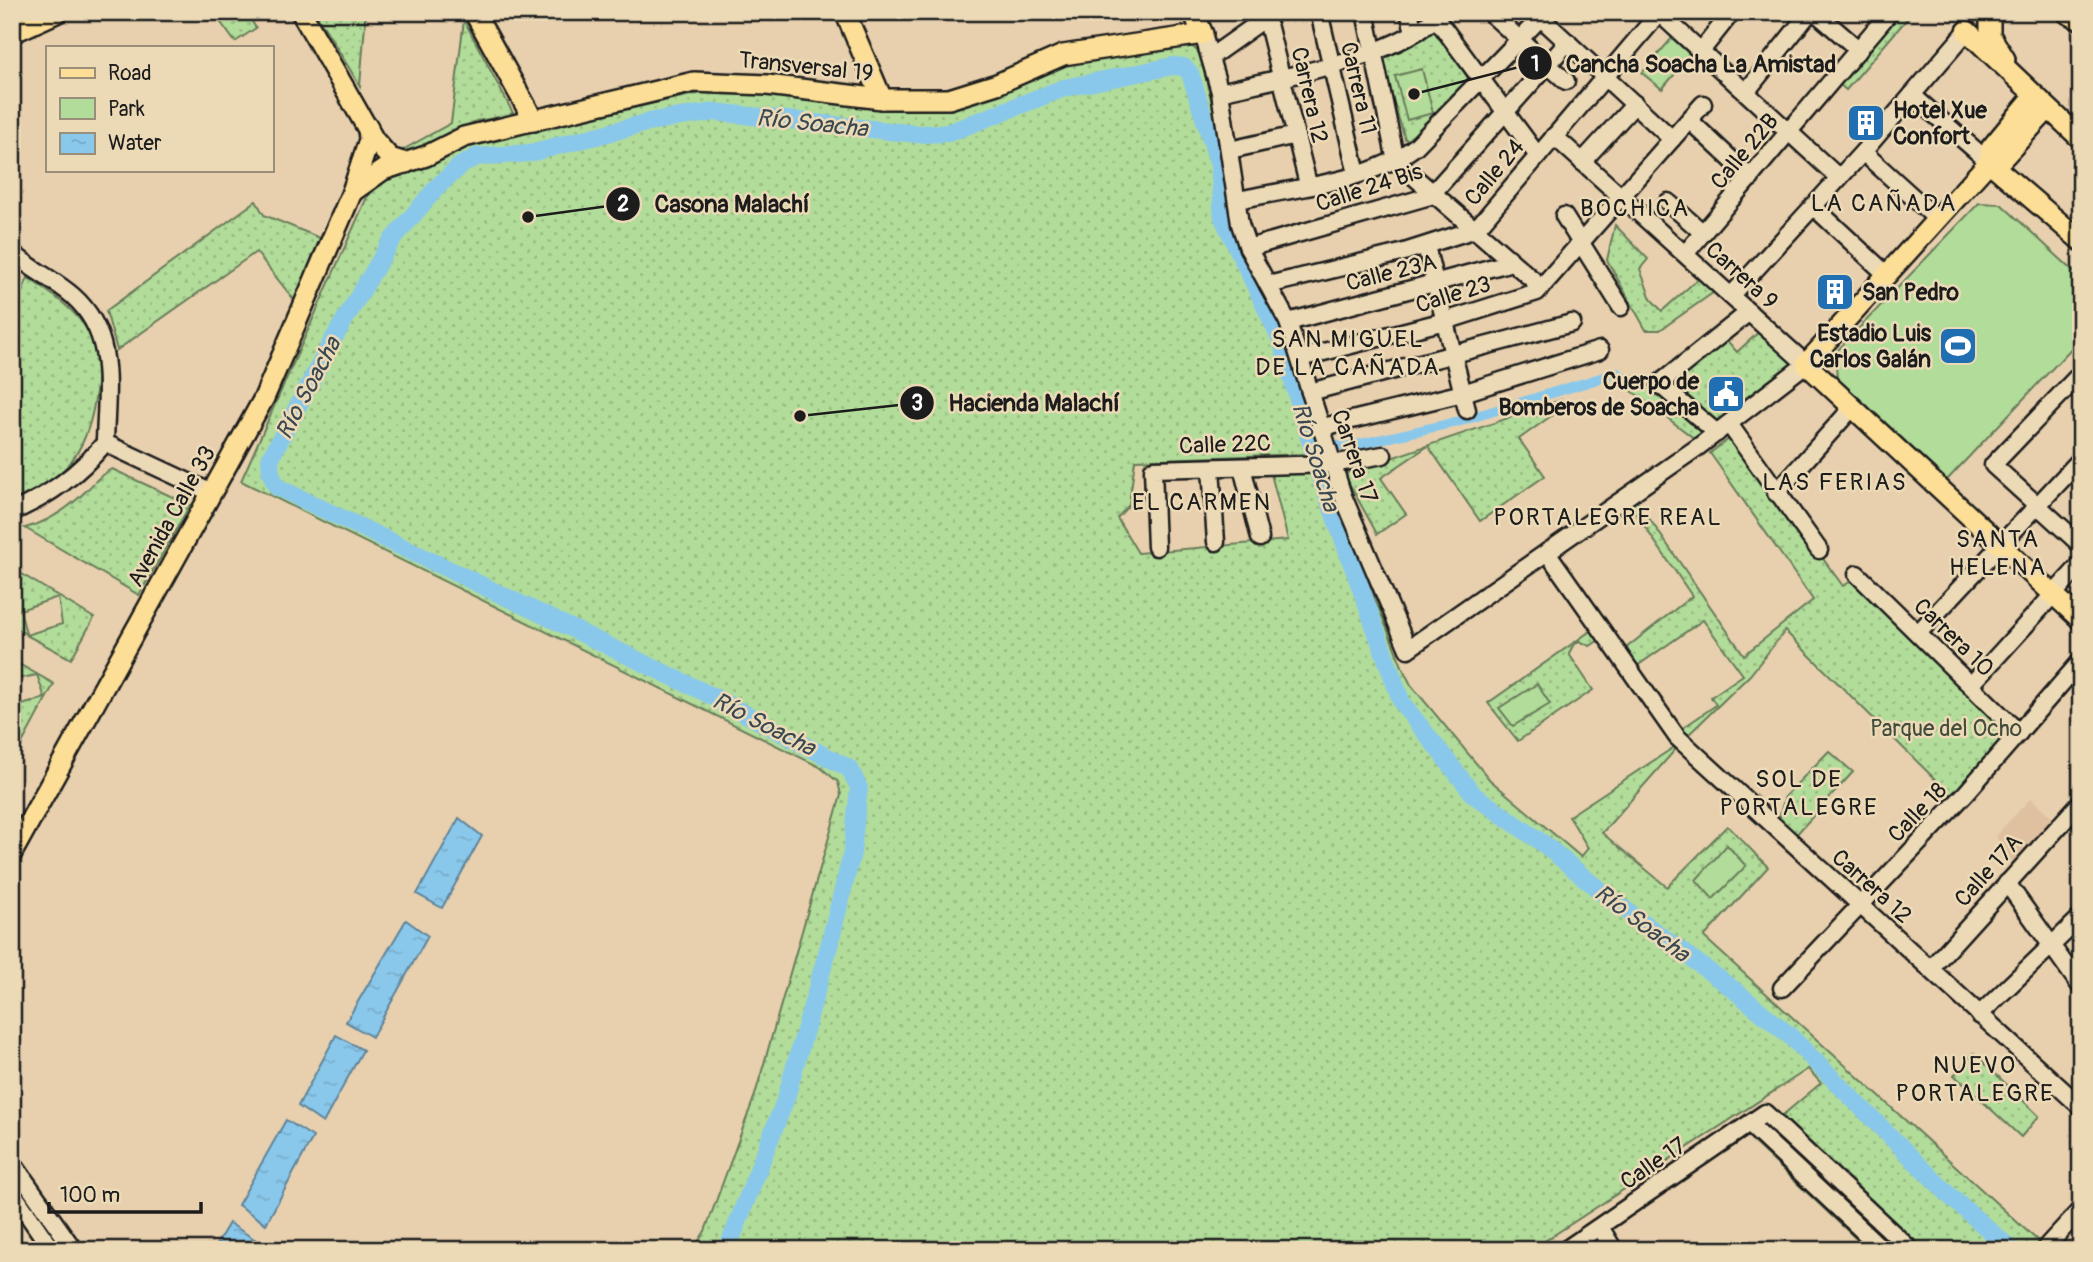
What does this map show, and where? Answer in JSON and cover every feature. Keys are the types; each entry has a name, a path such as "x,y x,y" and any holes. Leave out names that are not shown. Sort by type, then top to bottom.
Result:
{"highway":[{"path":"2069,12 2081,18"}],"main road":[{"path":"301,12 383,153 395,161 406,163"},
{"path":"474,12 534,121"},
{"path":"845,12 882,99"},
{"path":"1183,12 1198,35"},
{"path":"1193,12 1198,35"},
{"path":"1990,12 1989,28 1996,48 2049,103 2041,102 1991,148 1989,162 1806,364 2081,620"},
{"path":"12,33 48,16"},
{"path":"1967,31 2081,139"},
{"name":"Transversal 19","path":"352,192 383,170 406,163 464,136 694,82 767,85 882,99 950,99 997,83 1063,55 1198,35"},
{"name":"Avenida Calle 33","path":"12,853 212,493 282,360 321,260 352,192 369,140 368,127"},
{"path":"1989,162 2081,242"}],"street":[{"name":"Carrera 11","path":"1319,12 1356,174"},
{"path":"1365,12 1396,161 1476,229 1538,289 1703,104"},
{"path":"1409,12 1414,32"},
{"path":"1489,12 1566,81"},
{"path":"1659,12 1839,178"},
{"name":"Calle 24","path":"1268,285 1426,246 1476,229 1659,12"},
{"path":"1701,51 1732,12"},
{"path":"1746,92 1812,12 1859,50"},
{"name":"Calle 22B","path":"1685,254 1890,12"},
{"path":"1212,56 1269,14"},
{"name":"Carrera 12","path":"1269,14 1308,184"},
{"path":"1220,92 1373,54 1414,32 1438,15 1480,78 1538,156"},
{"path":"1238,200 1356,174 1396,161 1416,146 1544,15 1568,43 1672,139"},
{"path":"12,23 48,16"},
{"path":"1731,296 1863,152 1967,31"},
{"name":"Carrera 17","path":"1198,35 1212,56 1248,248 1288,322 1319,428 1321,464 1408,649 1547,552"},
{"name":"Calle 24 Bis","path":"1248,248 1434,194 1568,43"},
{"path":"1912,94 1989,162"},
{"path":"1582,162 1635,104"},
{"path":"1689,120 1751,178"},
{"path":"1230,150 1296,135"},
{"name":"Carrera 9","path":"1554,136 1806,364"},
{"path":"1863,152 1938,220"},
{"path":"1668,202 1703,233"},
{"path":"1813,206 1887,275"},
{"path":"1564,216 1622,307"},
{"path":"1426,246 1467,410"},
{"path":"12,252 27,267 56,283 75,298 91,319 105,347 109,389 105,443 66,482 42,499 12,512"},
{"name":"Calle 23A","path":"1288,322 1436,285 1507,261"},
{"name":"Calle 23","path":"1300,358 1445,321 1538,289"},
{"path":"1749,312 1659,384 1723,429 1776,492 1819,550"},
{"path":"1310,392 1573,323"},
{"path":"1319,428 1463,393 1600,350"},
{"path":"1547,552 1723,429 1806,364"},
{"path":"2081,373 2075,390 1993,465 2081,545"},
{"path":"1776,492 1852,408"},
{"path":"105,443 212,493"},
{"name":"Calle 22C","path":"1156,547 1153,469 1321,464 1382,455"},
{"path":"1917,633 2081,459"},
{"path":"1242,467 1260,538"},
{"path":"1212,468 1216,542"},
{"name":"Carrera 12","path":"1547,552 1677,737 2080,1106"},
{"path":"1971,685 2081,564"},
{"name":"Carrera 10","path":"1857,574 2019,733"},
{"name":"Calle 18","path":"1782,988 2019,733 2081,661"},
{"name":"Calle 17A","path":"1930,969 2081,802"},
{"path":"2010,880 2081,988"},
{"path":"1979,1015 2081,917"},
{"path":"2053,942 2081,974"},
{"name":"Calle 17","path":"1565,1250 1765,1113 1911,1250"},
{"path":"1750,1125 1883,1250"},
{"path":"12,1162 74,1250"},
{"path":"12,1192 52,1250"},
{"path":"2046,1247 2081,1209"},
{"path":"1600,1227 1614,1250"}],"shaded area":[{"path":"2031,798 2057,822 2016,868 1995,836"}],"green space":[{"path":"230,12 246,12 256,28 235,42 219,20"},
{"path":"315,12 366,12 360,86"},
{"path":"1898,12 1913,12 1846,90 1839,84"},
{"path":"464,20 514,115 476,121 403,158 399,152 451,123"},
{"path":"1436,30 1470,81 1412,141 1405,139 1380,57"},
{"path":"1672,38 1691,55 1662,89 1642,73"},
{"path":"1192,46 1200,54 1229,174 1286,334 1325,474 1411,685 1490,780 1581,857 1588,848 1569,816 1682,742 1602,833 1667,887 1727,826 1730,828 1768,867 1704,937 2048,1250 1868,1250 1752,1141 1821,1083 1808,1069 1531,1250 693,1250 705,1231 755,1095 841,795 838,782 820,767 241,481 367,197 385,180 415,170 453,148 720,89 954,109 1058,66 1166,47","holes":["1303,454 1308,459 1270,470 1288,540 1138,553 1117,518 1129,505 1135,460"]},
{"path":"1422,69 1433,113 1407,120 1395,76"},
{"path":"256,201 264,215 320,238 295,301 256,252 117,350 106,311"},
{"name":"Estadio Luis Carlos Galán","path":"1979,203 2001,204 2081,278 2081,338 1947,480 1837,378 1835,353"},
{"path":"1615,225 1648,259 1640,269 1651,299 1662,311 1699,278 1717,290 1660,330 1646,330 1607,260"},
{"path":"28,278 69,309 86,328 96,351 98,375 86,436 70,463 46,484 12,501 12,313"},
{"path":"1761,330 1794,363 1712,425 1659,384 1723,336 1737,352"},
{"path":"1634,375 1708,431 1695,439 1624,385"},
{"path":"1561,400 1565,406 1519,439 1545,476 1480,521 1428,446 1381,478 1406,514 1377,534 1344,474"},
{"name":"Parque del Ocho","path":"1733,436 1843,586 1853,580 2014,732 1954,798 1785,631 1750,675 1686,737 1680,730 1716,705 1711,697 1743,675 1703,620 1637,666 1626,648 1692,596 1630,505 1637,501 1744,655 1813,600 1710,453"},
{"path":"112,469 190,505 139,595 25,528 58,514"},
{"path":"20,573 94,618 71,659 26,635 62,624 58,597 20,610 26,634 12,626 12,588"},
{"path":"1592,630 1599,640 1590,646 1579,641 1569,654 1593,690 1518,741 1488,703"},
{"path":"12,660 54,684 19,749 12,746 12,708 45,698 37,675 12,680"},
{"path":"1537,684 1550,704 1513,726 1499,708"},
{"path":"1829,751 1853,772 1794,837 1778,822 1785,796"},
{"path":"1727,845 1746,866 1713,899 1696,880"},
{"path":"1974,1053 2039,1116 2021,1137 1954,1075"}],"water":[{"path":"459,818 482,836 442,908 417,894"},
{"path":"406,920 428,936 372,1037 346,1022"},
{"path":"336,1035 363,1050 323,1123 298,1106"},
{"path":"286,1120 313,1137 266,1224 238,1205"},
{"path":"229,1223 256,1240 250,1250 213,1250"}],"waterway":[{"name":"Río Soacha","path":"727,1250 786,1098 829,946 852,853 859,788 850,769 706,693 277,487 271,474 270,459 331,343 392,240 438,186 460,166 476,157 530,153 654,121 715,112 917,134 948,133 1064,88 1173,66 1184,67 1190,73 1219,165 1223,218 1281,340 1320,475 1402,703 1474,795 1544,844 1604,894 1733,989 1789,1035 1952,1198 2012,1250"},
{"path":"1335,446 1356,445 1461,421 1617,373 1635,385"}],"place":[{"name":"Cancha Soacha La Amistad","path":"1414,94"},
{"name":"Hotel Xue Confort","path":"1866,123"},
{"name":"Casona Malachí","path":"528,217"},
{"name":"San Pedro","path":"1835,292"},
{"name":"Estadio Luis Carlos Galán","path":"1958,346"},
{"name":"Cuerpo de Bomberos de Soacha","path":"1726,394"},
{"name":"Hacienda Malachí","path":"800,416"}],"district":[{"name":"LA CAÑADA","path":"1884,203"},
{"name":"BOCHICA","path":"1635,208"},
{"name":"SAN MIGUEL DE LA CAÑADA","path":"1348,353"},
{"name":"LAS FERIAS","path":"1835,482"},
{"name":"EL CARMEN","path":"1202,502"},
{"name":"PORTALEGRE REAL","path":"1608,517"},
{"name":"SANTA HELENA","path":"1998,553"},
{"name":"SOL DE PORTALEGRE","path":"1799,793"},
{"name":"NUEVO PORTALEGRE","path":"1975,1079"}]}
